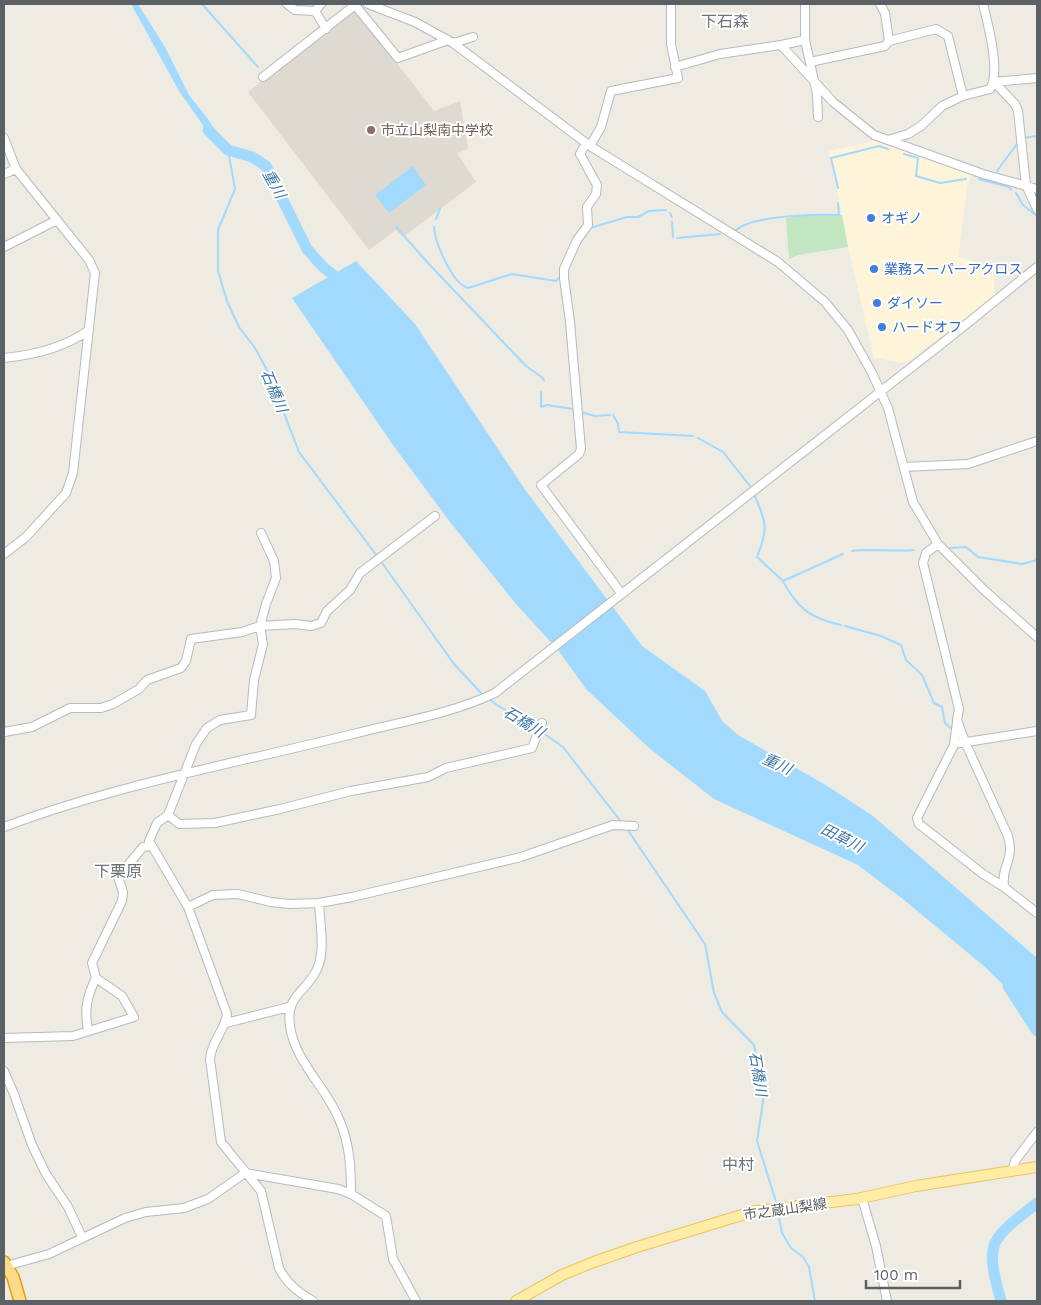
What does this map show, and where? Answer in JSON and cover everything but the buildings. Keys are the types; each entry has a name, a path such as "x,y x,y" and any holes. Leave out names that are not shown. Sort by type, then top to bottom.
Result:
{"highway":[{"path":"5,1264 13,1277 20,1301"}],"main road":[{"name":"市之蔵山梨線","path":"516,1301 562,1275 637,1246 744,1214 778,1207 862,1198 916,1186 1037,1167"}],"street":[{"path":"287,4 295,10 315,11"},
{"path":"315,11 321,4"},
{"path":"263,77 326,29 355,4 398,58 473,37"},
{"path":"368,4 415,22 451,42 588,144 778,262 825,302 848,330 861,350 891,416 913,502 938,544 984,590 1037,637"},
{"path":"621,593 541,485 579,454 580,449 564,269 576,240 588,225 587,207 596,194 598,185 580,154 601,127 611,91 678,78 671,44 671,4"},
{"path":"804,4 805,40 817,94 818,117"},
{"path":"880,4 885,13 889,41"},
{"path":"983,4 990,30 994,82 1015,104 1018,111 1026,185 1037,210"},
{"path":"315,11 326,29"},
{"path":"810,62 885,46 889,41 936,29 948,36 963,96"},
{"path":"675,67 720,54 805,40"},
{"path":"781,45 833,102 874,135 983,174 1037,189"},
{"path":"886,140 908,134 921,126 942,106 963,96 984,92 994,82 1037,78"},
{"path":"4,138 16,169 93,267 95,273 73,474 66,493 26,537 4,554"},
{"path":"4,174 16,169"},
{"path":"4,247 57,220"},
{"path":"4,827 80,801 388,725 481,700 495,693 1037,267"},
{"path":"4,358 22,356 68,344 89,330"},
{"path":"904,467 968,464 1037,441"},
{"path":"4,732 32,727 70,708 101,708 113,704 139,689 147,680 181,668 186,661 191,639 242,632 260,626 295,624 311,626 321,624 327,611 350,590 360,573 435,516"},
{"path":"261,532 274,561 276,578 260,626 263,644 254,680 251,716 220,720 207,728 196,744 168,815 157,822 150,846 188,907 227,1014 226,1023 210,1051 221,1142 261,1191 279,1268 285,1279 298,1293 314,1301"},
{"path":"938,544 926,553 923,563 959,709 954,745 917,818 919,824 1037,913"},
{"path":"957,720 1012,849 1003,875 1004,887"},
{"path":"168,815 179,824 215,823 351,790 428,777 446,768 532,748 542,723"},
{"path":"954,745 1037,731"},
{"path":"188,907 204,898 238,894 271,902 319,903 521,857 613,825 634,826"},
{"path":"4,1038 73,1036 134,1016 122,996 96,978 92,963 122,901 123,892 118,877 143,848 150,846"},
{"path":"226,1023 289,1007 317,970 320,958 319,903"},
{"path":"88,1030 87,996 96,978"},
{"path":"289,1007 292,1039 340,1119 352,1159 351,1194"},
{"path":"4,1071 32,1145 46,1174 68,1207 82,1237"},
{"path":"1012,1170 1015,1161 1037,1132"},
{"path":"5,1264 49,1254 82,1237 146,1212 184,1208 208,1199 245,1173 351,1194 388,1219 393,1260 416,1301"},
{"path":"862,1198 876,1246 887,1301"}],"shaded area":[{"name":"市立山梨南中学校","path":"355,5 356,11 434,111 460,101 468,149 457,153 476,182 403,237 396,230 369,250 248,92"},
{"path":"883,139 974,171 968,183 958,257 993,266 995,296 906,363 874,358 848,247 829,151"}],"green space":[{"path":"814,214 842,215 848,247 798,255 789,259 786,218"}],"water":[{"path":"131,4 138,4 165,47 189,95 217,133 221,151 179,91"},
{"path":"413,166 426,185 389,213 375,195"},
{"path":"356,261 415,324 526,491 642,646 705,691 723,722 738,735 824,784 873,816 1037,958 1037,1039 1029,1010 985,967 904,900 858,865 714,799 649,748 586,689 558,650 516,604 450,522 393,445 292,298"}],"waterway":[{"path":"202,4 258,67"},
{"name":"重川","path":"208,130 228,150 252,157 266,166 307,249 323,267 345,284"},
{"path":"1023,138 1037,136"},
{"path":"997,171 1019,141"},
{"path":"838,188 831,158 879,146 888,149"},
{"name":"石橋川","path":"228,150 235,189 218,230 218,271 227,301 239,327 255,348 269,374 299,452 377,556"},
{"path":"904,154 918,158 916,176 940,183 966,179"},
{"path":"979,179 1009,187 1011,190"},
{"path":"1016,193 1023,205 1037,216"},
{"path":"735,231 743,226 769,219 800,215 839,215 838,203"},
{"path":"436,219 440,209"},
{"path":"590,228 627,217 638,217 649,211 666,210"},
{"path":"670,213 672,217"},
{"path":"672,222 673,237"},
{"path":"396,227 526,366 543,378 544,381"},
{"path":"434,227 437,242 450,271 462,285 468,288 512,274 556,281 561,276"},
{"path":"578,246 588,231"},
{"path":"677,238 720,234"},
{"path":"541,392 541,407 547,405 573,409"},
{"path":"581,412 595,416 610,415"},
{"path":"613,415 618,424 619,432 693,436"},
{"path":"698,438 723,452 750,486"},
{"path":"754,494 764,525 763,539 757,557 783,581 843,554"},
{"path":"950,548 966,547 978,557 1022,564 1037,560"},
{"path":"852,551 914,550"},
{"name":"石橋川","path":"380,560 454,664 483,695"},
{"path":"783,581 794,599 806,611 821,619 841,625"},
{"path":"845,626 881,636 901,645 906,660 922,675 934,703 942,707 945,723 952,729"},
{"name":"石橋川","path":"489,699 538,729"},
{"name":"石橋川","path":"542,732 563,747 622,823"},
{"name":"石橋川","path":"627,829 705,944 714,993 722,1012 754,1045 764,1095 757,1141 777,1205"},
{"name":"田草川","path":"1008,986 1037,1031"},
{"name":"田草川","path":"1001,1301 995,1280 992,1257 995,1243 1008,1227 1037,1203"},
{"name":"石橋川","path":"778,1212 782,1233 791,1248 803,1257 809,1267 815,1301"}],"place":[{"name":"市立山梨南中学校","path":"371,130"},
{"name":"オギノ","path":"871,218"},
{"name":"業務スーパーアクロス","path":"874,269"},
{"name":"ダイソー","path":"877,303"},
{"name":"ハードオフ","path":"882,327"}],"district":[{"name":"下石森","path":"725,21"},
{"name":"下栗原","path":"118,871"},
{"name":"中村","path":"738,1164"}]}
